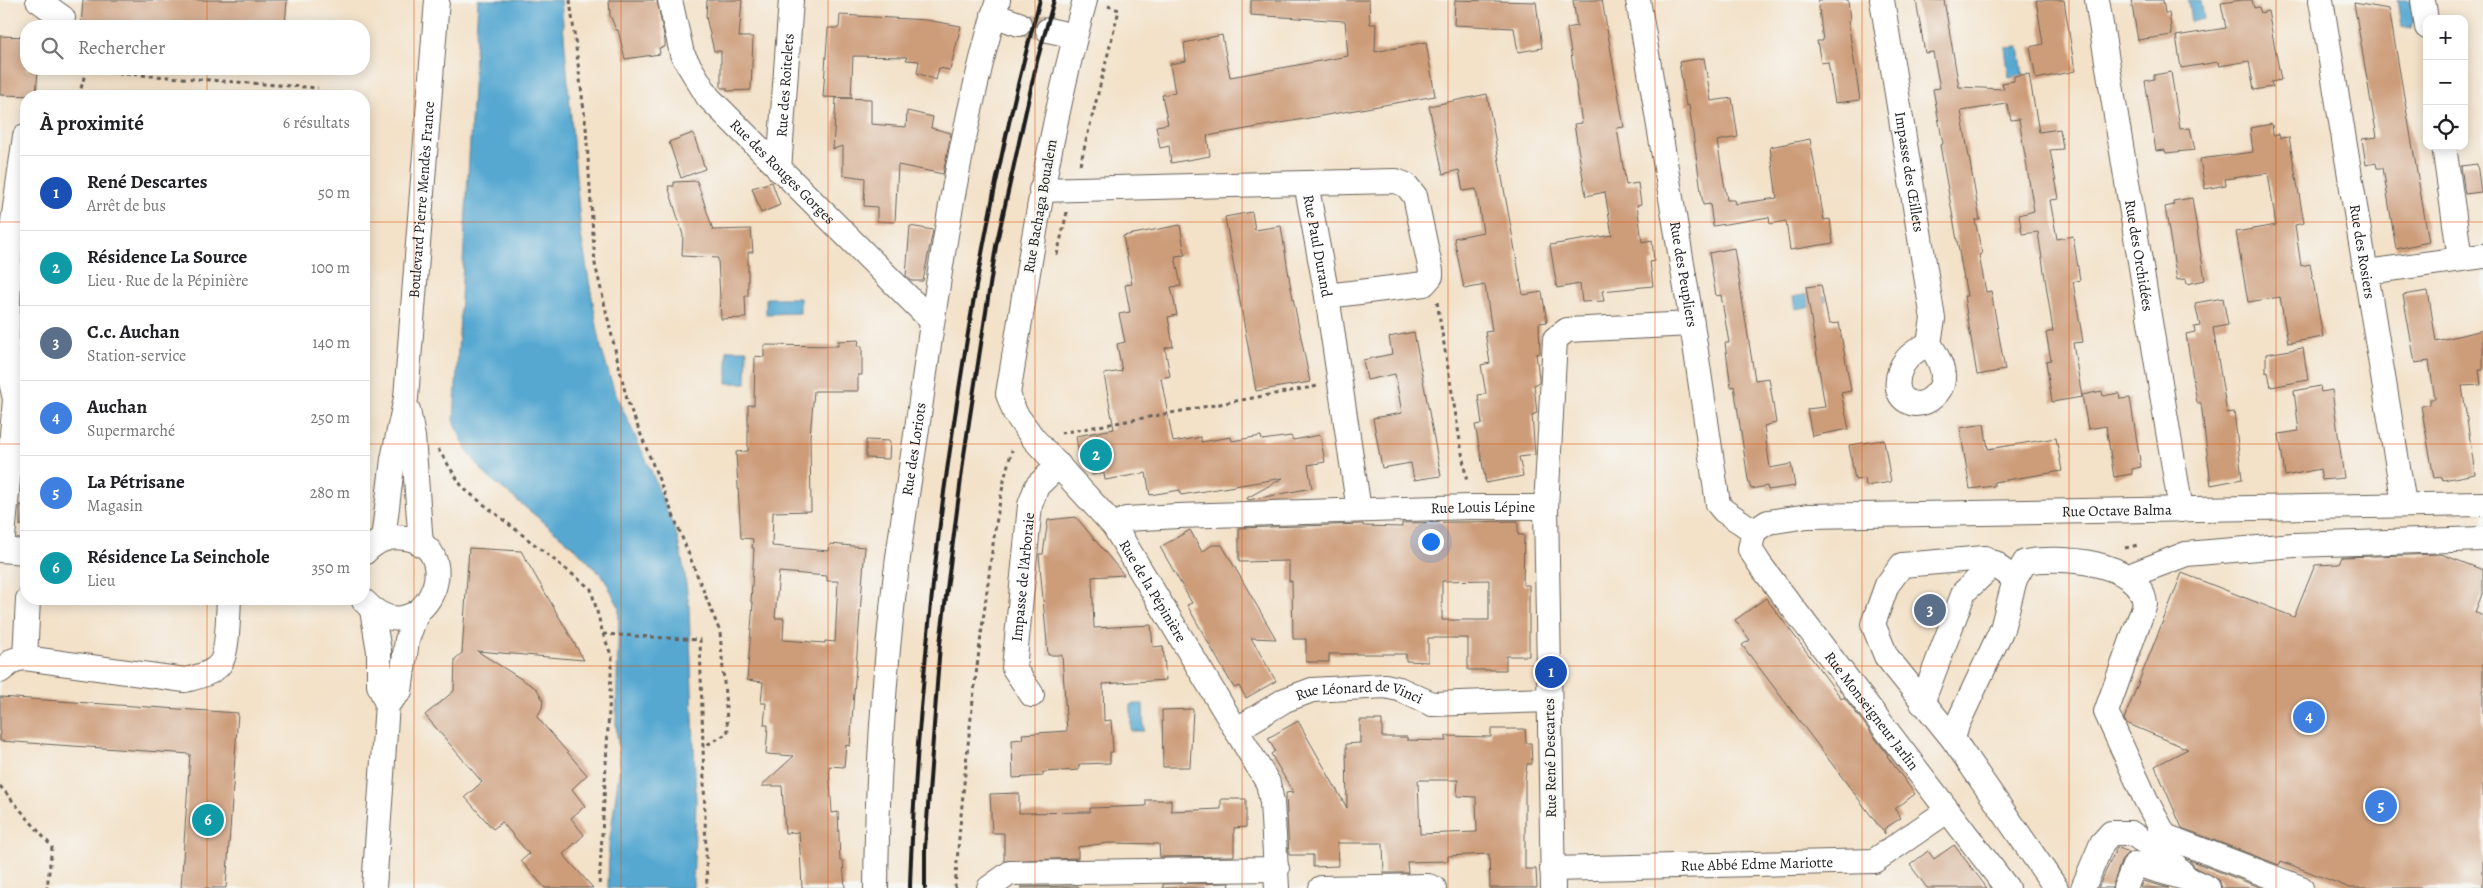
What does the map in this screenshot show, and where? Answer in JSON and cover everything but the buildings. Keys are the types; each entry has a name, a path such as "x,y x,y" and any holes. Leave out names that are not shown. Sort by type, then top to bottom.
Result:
{"street":[{"path":"38,0 63,18"},
{"name":"Boulevard Pierre Mendès France","path":"383,539 392,459 406,398 437,0"},
{"name":"Rue des Rouges Gorges","path":"670,0 682,54 708,97 932,321"},
{"name":"Rue des Roitelets","path":"779,170 791,0"},
{"name":"Rue des Peupliers","path":"1638,0 1692,324 1718,504 1724,511 1754,531"},
{"name":"Impasse des Œillets","path":"1882,0 1933,320 1928,343"},
{"name":"Rue des Orchidées","path":"2097,0 2181,510"},
{"name":"Rue des Rosiers","path":"2321,0 2404,504"},
{"path":"2423,0 2425,15"},
{"name":"Rue Bachaga Boualem","path":"1015,413 1008,394 1041,190 1074,36 1095,2"},
{"name":"Rue des Loriots","path":"876,888 891,610 932,321 949,219 978,73 996,8 1019,24"},
{"path":"1048,30 1074,36"},
{"path":"2367,272 2472,257 2445,150"},
{"path":"20,172 10,243 7,340 9,373 15,399 1,550 20,552"},
{"path":"1306,183 1396,180 1406,185 1415,196 1430,271 1429,280 1418,286 1327,296"},
{"name":"Rue Paul Durand","path":"1041,190 1306,183 1327,296 1359,510"},
{"name":"Rue Louis Lépine","path":"1114,526 1126,519 1359,510 1546,507 1555,339 1567,330 1692,324"},
{"name":"Boulevard Pierre Mendès France","path":"406,398 413,437 421,545"},
{"name":"Rue de la Pépinière","path":"1015,413 1023,442 1059,465 1114,526 1268,783 1272,802 1277,879"},
{"name":"Impasse de l'Arboraie","path":"1032,695 1014,668 1030,505 1037,486 1059,465"},
{"name":"Rue Octave Balma","path":"1754,531 1768,522 1808,516 2483,504"},
{"name":"Rue René Descartes","path":"1546,507 1553,878"},
{"name":"Rue Monseigneur Jarlin","path":"1754,531 1750,549 1761,566 2007,888"},
{"path":"369,605 394,618 406,617 417,612 427,604 434,592 437,580 433,560 421,545 409,538 396,536 383,539 370,549"},
{"path":"2129,576 2186,554 2294,545 2483,539"},
{"path":"2015,580 1995,563 1985,558 1902,565 1887,585 1873,624 1886,656 1922,703 1954,739 2056,888"},
{"path":"1954,739 1957,725 2002,628 2015,580 2024,562 2046,558 2087,561 2129,576 2144,596 2144,604 2106,712 2146,800 2166,836 2294,886"},
{"path":"1922,703 1964,592 1995,563"},
{"path":"25,658 28,605"},
{"path":"0,671 14,660 25,658 185,680 205,675 221,664 228,605"},
{"path":"367,605 379,651 379,685 387,704 374,888"},
{"path":"387,704 400,691 407,640 417,612"},
{"name":"Rue Léonard de Vinci","path":"1236,730 1286,700 1312,690 1385,686 1399,689 1432,704 1549,700"},
{"name":"Rue Abbé Edme Mariotte","path":"1553,878 1874,861 1947,811"},
{"path":"2083,888 2102,843 2111,833 2131,833 2168,857 2198,884"},
{"path":"2126,888 2135,864 2198,884"},
{"path":"989,888 1010,873 1277,879"},
{"path":"1321,888 1428,886 1434,888"}],"path":[{"path":"570,0 586,127 595,264 627,400 720,632 728,733 703,747"},
{"path":"1079,169 1119,10 1095,2"},
{"path":"81,90 85,75"},
{"path":"150,75 318,88"},
{"path":"1429,280 1438,304 1471,507"},
{"path":"955,888 963,780 1001,488 1023,442 1339,382"},
{"path":"437,447 463,488 591,589 603,634 612,657 599,888"},
{"path":"603,634 700,640 707,888"},
{"path":"0,786 52,847 47,888"}],"water":[{"path":"478,0 561,0 581,235 601,348 614,390 652,473 677,536 684,569 689,607 696,802 693,888 608,888 609,845 620,765 616,724 619,607 604,578 575,548 486,475 466,449 454,421"},
{"path":"2188,0 2201,0 2204,19 2191,22"},
{"path":"2397,0 2411,0 2415,23 2412,24 2411,28 2401,26"},
{"path":"2019,47 2023,76 2009,78 2005,48"},
{"path":"1820,292 1820,295 1825,296 1826,300 1822,305 1795,309 1793,297"},
{"path":"766,298 800,298 800,313 766,314"},
{"path":"727,350 747,350 746,383 727,383"},
{"path":"1131,704 1143,704 1144,731 1131,731"}],"tunnel":[{"path":"1019,24 1048,30"}],"railway":[{"path":"910,888 918,744 926,649 940,523 962,368 984,244 1009,121 1040,0"},
{"path":"925,888 925,848 940,644 964,455 996,246 1037,61 1054,0"}],"place":[{"name":"Résidence La Source","path":"1096,455"},
{"name":"C.c. Auchan","path":"1930,610"},
{"name":"René Descartes","path":"1551,672"},
{"name":"Auchan","path":"2309,717"},
{"name":"La Pétrisane","path":"2381,806"},
{"name":"Résidence La Seinchole","path":"208,820"}]}
